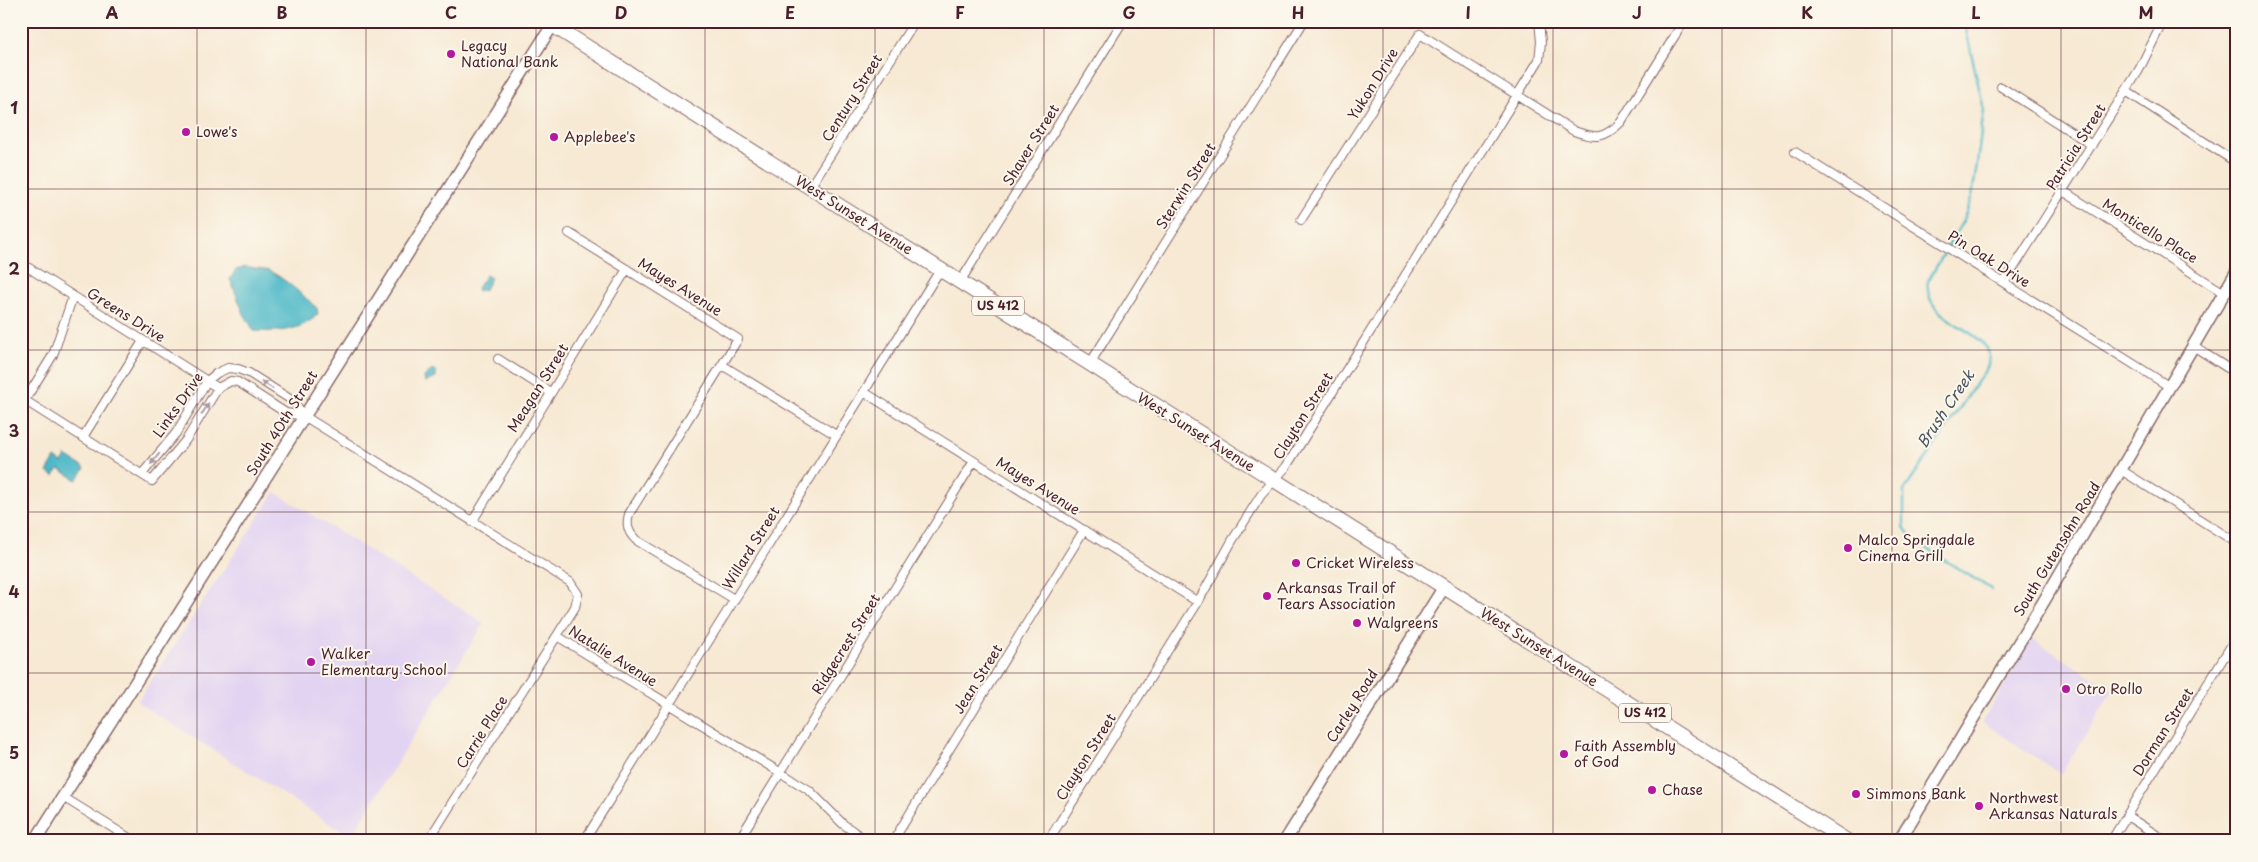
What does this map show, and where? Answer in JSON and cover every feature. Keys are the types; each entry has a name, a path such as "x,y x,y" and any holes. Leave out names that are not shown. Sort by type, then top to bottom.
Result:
{"highway":[{"name":"West Sunset Avenue","path":"551,23 1089,365 1275,480 1847,841"}],"street":[{"name":"Century Street","path":"810,187 915,21"},
{"name":"Shaver Street","path":"960,282 1123,21"},
{"name":"Sterwin Street","path":"1089,365 1304,21"},
{"name":"Clayton Street","path":"1048,841 1198,602 1236,535 1262,495 1286,467 1518,96 1539,60 1541,42 1539,21"},
{"path":"1518,96 1574,131 1590,136 1600,136 1612,131 1621,122 1684,21"},
{"name":"Patricia Street","path":"2004,283 2140,70 2163,21"},
{"path":"2231,21 2237,25"},
{"name":"South 40th Street","path":"34,841 551,23"},
{"name":"Yukon Drive","path":"1301,220 1420,34 1518,96"},
{"path":"2001,87 2092,145"},
{"path":"2126,91 2237,163"},
{"name":"Pin Oak Drive","path":"1795,152 2170,387"},
{"name":"Monticello Place","path":"2062,191 2224,293"},
{"name":"Mayes Avenue","path":"569,232 738,339 722,365"},
{"name":"Greens Drive","path":"21,263 218,388"},
{"name":"Meagan Street","path":"472,522 627,269"},
{"name":"Willard Street","path":"584,841 940,270"},
{"name":"South Gutensohn Road","path":"1899,841 2121,470 2237,271"},
{"path":"73,296 53,355 23,399 142,474"},
{"path":"83,437 144,341"},
{"path":"2193,346 2237,374"},
{"path":"498,359 550,392"},
{"path":"734,599 636,540 628,528 629,514 722,365 836,436"},
{"name":"Links Drive","path":"228,368 248,373 293,401 304,416 286,412 238,382 224,383 218,388 186,440 152,481 142,474 176,432 207,381 217,373 228,368"},
{"name":"Mayes Avenue","path":"864,392 1198,602"},
{"name":"Natalie Avenue","path":"304,416 570,582 578,594 575,607 557,636 809,790 843,824 866,841"},
{"name":"Ridgecrest Street","path":"738,841 974,461"},
{"path":"2121,470 2237,543"},
{"name":"Jean Street","path":"893,841 1084,530"},
{"name":"Carley Road","path":"1285,841 1444,587"},
{"name":"Carrie Place","path":"428,841 557,636"},
{"name":"Dorman Street","path":"2111,841 2237,636"},
{"path":"63,797 134,841"},
{"path":"2127,816 2166,841"}],"shaded area":[{"name":"Walker Elementary School","path":"275,492 484,623 351,837 137,702"},
{"path":"2032,639 2113,690 2061,774 1982,722"}],"water":[{"path":"246,267 266,270 278,276 317,308 318,314 296,328 280,331 254,331 244,314 230,279 236,270"},
{"path":"486,275 491,278 485,289 478,291 477,288"},
{"path":"432,370 436,371 436,378 425,382 424,377"},
{"path":"66,456 85,468 77,480 59,469 54,476 47,472 55,458 62,463"}],"waterway":[{"name":"Brush Creek","path":"1964,21 1984,110 1976,171 1972,196 1963,221 1928,281 1929,295 1935,306 1944,316 1977,338 1985,346 1989,355 1988,366 1904,491 1904,527 1914,541 1991,589"}],"place":[{"name":"Legacy National Bank","path":"451,54"},
{"name":"Lowe's","path":"186,132"},
{"name":"Applebee's","path":"554,137"},
{"name":"Malco Springdale Cinema Grill","path":"1848,548"},
{"name":"Cricket Wireless","path":"1296,563"},
{"name":"Arkansas Trail of Tears Association","path":"1267,596"},
{"name":"Walgreens","path":"1357,623"},
{"name":"Walker Elementary School","path":"311,662"},
{"name":"Otro Rollo","path":"2066,689"},
{"name":"Faith Assembly of God","path":"1564,754"},
{"name":"Chase","path":"1652,790"},
{"name":"Simmons Bank","path":"1856,794"},
{"name":"Northwest Arkansas Naturals","path":"1979,806"}]}
